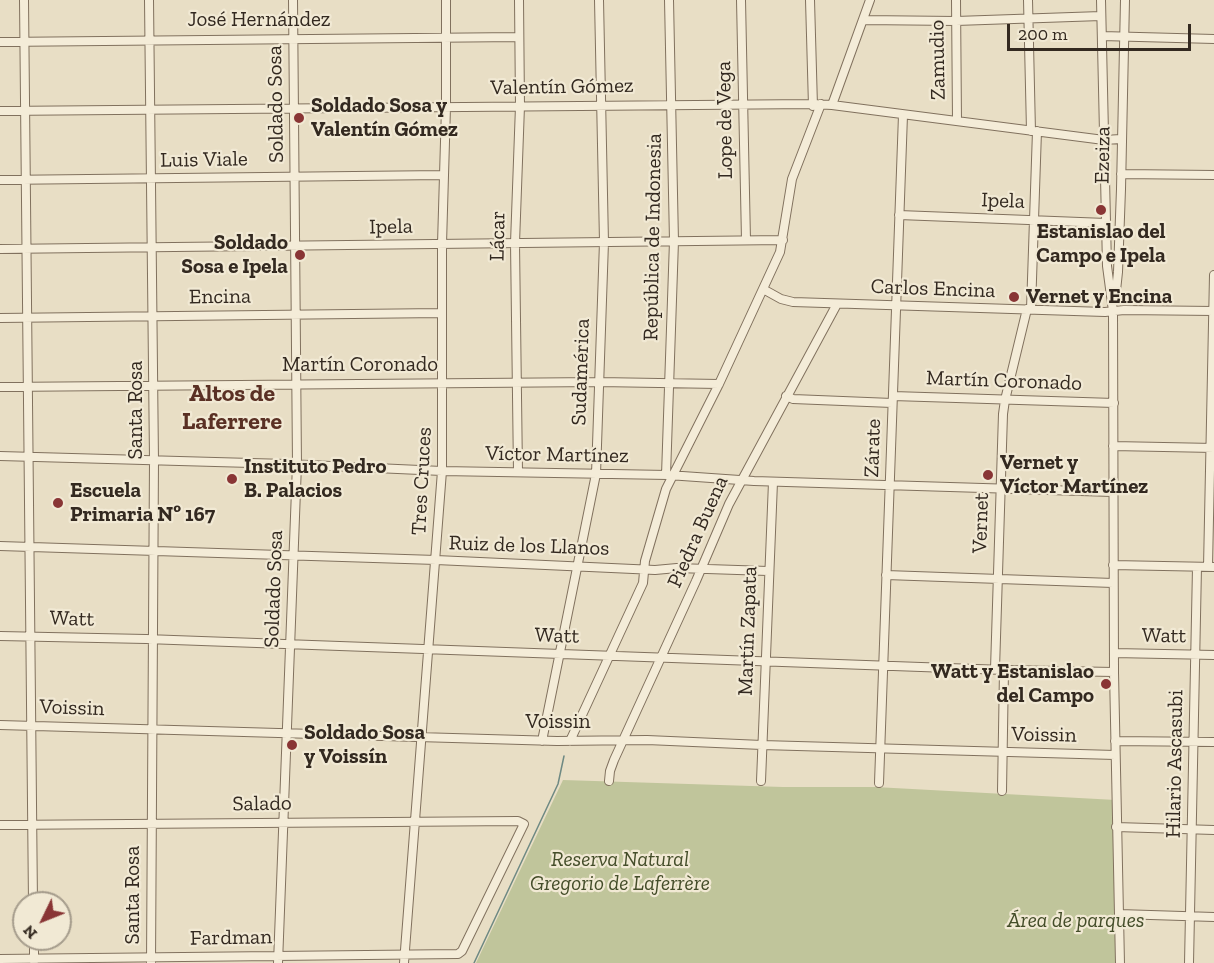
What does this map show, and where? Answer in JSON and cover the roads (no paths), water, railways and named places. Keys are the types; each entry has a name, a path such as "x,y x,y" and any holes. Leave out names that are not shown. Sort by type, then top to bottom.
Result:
{"street":[{"path":"24,0 33,891"},
{"name":"Santa Rosa","path":"149,0 154,460 151,960"},
{"name":"Soldado Sosa","path":"278,959 297,464 293,0"},
{"name":"Tres Cruces","path":"404,959 442,471 441,313 446,0"},
{"name":"Lácar","path":"518,472 515,243 520,106 519,0"},
{"name":"Sudamérica","path":"542,741 596,474 604,242 599,0"},
{"name":"República de Indonesia","path":"669,0 674,241 669,383 669,475"},
{"name":"Lope de Vega","path":"741,0 746,240"},
{"path":"810,0 813,122"},
{"path":"832,105 870,0"},
{"name":"Zamudio","path":"956,0 957,120"},
{"name":"Vernet","path":"995,669 1005,400 1029,309 1035,220 1034,131 1028,0"},
{"path":"1101,0 1107,266 1113,311 1113,583 1120,963"},
{"name":"Ezeiza","path":"1113,311 1118,272 1125,0"},
{"path":"863,20 872,22 1028,20 1101,16"},
{"path":"1102,36 1214,39"},
{"name":"José Hernández","path":"0,42 149,39 519,38"},
{"path":"570,741 643,583 644,569 669,475 719,384 780,252 792,179 821,104"},
{"name":"Valentín Gómez","path":"0,111 821,104 1104,140 1121,139"},
{"name":"Zárate","path":"879,783 903,114"},
{"path":"1121,174 1214,175"},
{"name":"Luis Viale","path":"0,180 444,175"},
{"name":"Ipela","path":"899,215 1106,222"},
{"name":"Ipela","path":"0,249 783,240"},
{"path":"1113,565 1211,567 1214,274"},
{"name":"Carlos Encina","path":"763,289 781,299 793,302 1113,311 1214,311"},
{"name":"Piedra Buena","path":"609,781 611,766 701,569 714,535 741,480 837,304"},
{"name":"Encina","path":"0,318 441,313"},
{"name":"Martín Coronado","path":"0,387 517,382 719,384"},
{"name":"Martín Coronado","path":"786,396 793,399 1114,403"},
{"path":"1113,446 1212,448"},
{"name":"Víctor Martínez","path":"0,456 297,464 442,471 669,475 773,482 1113,492"},
{"name":"Martín Zapata","path":"761,781 773,482"},
{"name":"Ruiz de los Llanos","path":"0,546 644,569 768,571"},
{"name":"Hilario Ascasubi","path":"1189,963 1197,567"},
{"path":"886,575 1113,583"},
{"name":"Watt","path":"0,636 1114,672"},
{"name":"Watt","path":"1114,653 1214,655"},
{"path":"1002,791 1004,670"},
{"name":"Voissin","path":"0,724 542,741 623,740 1115,755"},
{"path":"1115,741 1214,742"},
{"name":"Salado","path":"0,825 518,821 524,824 462,951"},
{"path":"1116,827 1214,830"},
{"path":"1119,914 1214,917"},
{"name":"Fardman","path":"0,959 34,961 404,959 454,954 462,951"}],"waterway":[{"path":"474,963 558,784 564,756"}],"place":[{"name":"Soldado Sosa y Valentín Gómez","path":"299,118"},
{"name":"Estanislao del Campo e Ipela","path":"1101,210"},
{"name":"Soldado Sosa e Ipela","path":"300,255"},
{"name":"Vernet y Encina","path":"1014,297"},
{"name":"Vernet y Víctor Martínez","path":"988,475"},
{"name":"Instituto Pedro B. Palacios","path":"232,479"},
{"name":"Escuela Primaria Nº 167","path":"58,503"},
{"name":"Watt y Estanislao del Campo","path":"1106,684"},
{"name":"Soldado Sosa y Voissín","path":"292,745"}],"district":[{"name":"Altos de Laferrere","path":"232,408"}],"park label":[{"name":"Reserva Natural Gregorio de Laferrère","path":"620,872"},
{"name":"Área de parques","path":"1076,921"}]}
